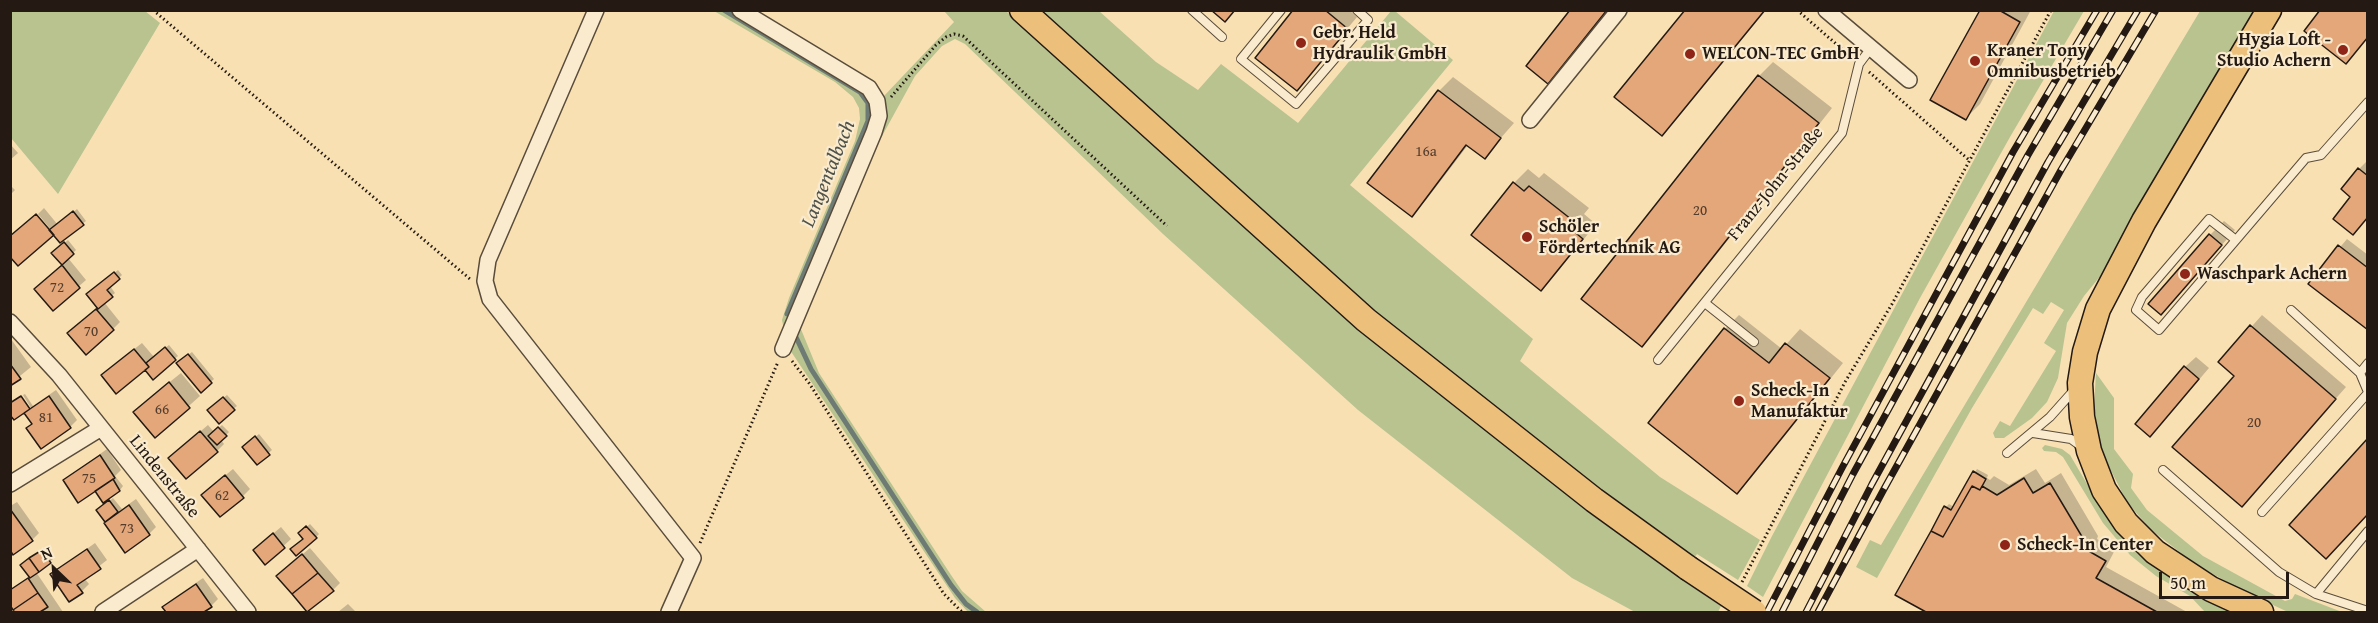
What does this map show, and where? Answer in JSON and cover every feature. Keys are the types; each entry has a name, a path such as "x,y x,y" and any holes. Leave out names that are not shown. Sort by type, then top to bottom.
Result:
{"main road":[{"path":"1022,10 1366,321 1594,500 1688,568 1754,612"},
{"path":"2261,612 2211,589 2155,552 2126,522 2104,490 2089,451 2082,417 2080,383 2085,351 2098,309 2144,221 2269,10"}],"street":[{"path":"597,10 488,260 486,284 490,299 693,558 669,612"},
{"path":"740,10 868,88 877,101 879,116 783,349"},
{"path":"1530,120 1619,10"},
{"path":"1826,10 1909,80"},
{"name":"Lindenstraße","path":"10,322 59,375 248,612"},
{"path":"10,484 101,428"},
{"path":"103,612 198,549"}],"lane":[{"path":"1192,10 1222,37"},
{"path":"1281,10 1241,58 1296,105 1368,20 1357,10"},
{"name":"Franz-John-Straße","path":"1658,360 1842,133 1859,64 1872,48"},
{"path":"2236,240 2209,219 2142,297 2136,310 2159,330 2236,240 2306,158 2321,155 2367,102"},
{"path":"1705,303 1754,342"},
{"path":"2262,512 2367,392 2360,373 2291,310"},
{"path":"2360,373 2367,363"},
{"path":"2007,453 2033,433 2080,383"},
{"path":"2033,433 2071,439 2089,451"},
{"path":"2163,470 2279,572 2316,594 2367,611"},
{"path":"2316,594 2367,531"}],"path":[{"path":"153,10 470,279 486,284"},
{"path":"1797,10 1969,160"},
{"path":"1741,585 1845,382 1892,304 2051,10"},
{"path":"879,116 890,99 936,45 954,34 963,36 1167,226"},
{"path":"693,558 773,379 783,349"},
{"path":"783,349 809,383 945,594 962,612"}],"green space":[{"path":"10,11 145,11 160,23 58,194 11,138"},
{"path":"714,11 733,11 866,94 875,114 784,330 782,320 789,298 855,141 860,119 859,108 853,97 835,82"},
{"path":"944,11 1006,11 1333,305 1528,463 1612,527 1683,575 1681,579 1721,606 1718,612 1635,612 1572,578 1358,410 1163,234 965,44 955,39 942,46 915,76 870,158 885,112 884,96 954,22"},
{"path":"1037,11 1099,11 1156,62 1198,90 1221,64 1298,123 1391,11 1395,11 1453,60 1350,185 1533,339 1520,361 1660,477 1760,540 1738,580 1697,554 1694,558 1615,502 1384,320"},
{"path":"2054,11 2084,11 1920,298 1763,597 1747,586"},
{"path":"2200,11 2255,11 2107,268 2084,296 2067,323 2058,378 2047,402 2032,418 2004,438 1995,438 1993,433 2000,421 2010,426 2056,351 2044,343 2064,310 2051,302 2043,314 2033,308 1972,408 1877,578 1856,567 1870,540 1881,545"},
{"path":"798,322 819,373 962,591 986,612 968,612 955,598 792,353 790,344"},
{"path":"2096,373 2114,398 2114,449 2133,474 2131,488 2147,510 2203,556 2285,601 2292,599 2295,594 2342,612 2288,612 2245,592 2195,564 2150,529 2127,502 2104,457 2094,406"},
{"path":"2045,445 2062,449 2070,455 2103,511 2117,530 2144,556 2240,612 2205,612 2190,596 2156,576 2130,555 2103,523 2063,457 2056,452 2044,451 2042,448"}],"building":[{"path":"1211,10 1235,10 1225,22"},
{"name":"Gebr. Held Hydraulik GmbH","path":"1293,10 1325,10 1348,29 1297,91 1255,58"},
{"path":"1570,10 1607,10 1548,84 1526,66"},
{"name":"WELCON-TEC GmbH","path":"1685,10 1765,10 1662,136 1614,97"},
{"name":"Kraner Tony Omnibusbetrieb","path":"1980,10 1999,10 2020,22 1966,120 1930,100"},
{"name":"Hygia Loft - Studio Achern","path":"2320,10 2368,10 2368,37 2346,64 2304,31"},
{"path":"1758,75 1819,123 1642,347 1581,299"},
{"path":"1438,90 1501,138 1485,159 1466,145 1412,217 1367,183"},
{"path":"2358,168 2368,176 2368,217 2353,235 2333,219 2350,197 2341,189"},
{"name":"Schöler Fördertechnik AG","path":"1513,182 1524,191 1529,186 1576,223 1571,229 1583,239 1541,291 1471,235"},
{"path":"73,211 84,225 60,243 49,230"},
{"path":"36,214 54,235 18,266 10,257 10,236"},
{"name":"Waschpark Achern","path":"2209,234 2222,245 2161,315 2148,304"},
{"path":"64,242 74,254 62,265 51,253"},
{"path":"2338,245 2368,268 2368,330 2308,284"},
{"path":"62,265 80,288 53,311 34,289"},
{"path":"114,272 120,279 107,290 113,297 98,309 86,294"},
{"path":"96,309 114,330 86,355 67,333"},
{"path":"2250,325 2336,399 2242,507 2172,447 2234,376 2218,362"},
{"name":"Scheck-In Manufaktur","path":"1724,328 1769,363 1785,343 1830,378 1737,494 1648,423"},
{"path":"165,347 176,360 153,380 145,370 149,367 146,363"},
{"path":"134,349 149,367 116,394 101,375"},
{"path":"188,354 212,383 201,393 176,363"},
{"path":"10,364 21,379 10,386"},
{"path":"2184,366 2199,379 2150,437 2135,424"},
{"path":"169,382 190,408 155,438 133,412"},
{"path":"21,396 30,409 14,420 10,415 10,403"},
{"path":"49,396 71,428 41,449 26,428 32,424 24,413"},
{"path":"223,397 235,410 219,424 207,410"},
{"path":"218,427 227,436 217,445 208,436"},
{"path":"200,431 218,452 186,479 168,458"},
{"path":"255,436 270,455 257,465 242,447"},
{"path":"2368,438 2368,514 2326,559 2289,525"},
{"path":"100,455 115,478 78,503 63,480"},
{"path":"1973,471 1986,479 1980,490 1972,486 1943,537 1931,531 1944,506 1951,510"},
{"path":"225,475 244,498 220,517 201,495"},
{"name":"Scheck-In Center","path":"2024,478 2033,493 2050,483 2087,545 2087,550 2106,561 2096,578 2157,612 1926,612 1895,595 1931,531 1943,537 1972,486 1980,490 1982,486 1997,495"},
{"path":"113,479 120,491 103,503 95,491"},
{"path":"109,500 118,512 105,522 96,510"},
{"path":"129,505 150,535 125,553 104,523"},
{"path":"10,509 33,541 13,555 10,550"},
{"path":"306,526 317,538 296,556 290,549 303,539 298,533"},
{"path":"273,533 285,548 265,565 253,550"},
{"path":"87,549 101,569 77,585 83,593 69,602 50,574"},
{"path":"42,550 51,563 39,572 29,558"},
{"path":"302,554 318,573 292,594 276,576"},
{"path":"29,558 39,572 30,578 20,565"},
{"path":"318,573 334,591 307,612 292,594"},
{"path":"28,578 38,593 13,610 10,605 10,590"},
{"path":"196,584 212,607 204,612 166,612 162,607"},
{"path":"38,593 48,607 40,612 15,612 13,610"}],"waterway":[{"name":"Langentalbach","path":"724,10 860,92 868,103 868,121 787,314"},
{"name":"Langentalbach","path":"795,335 811,369 951,585 966,604 977,612"}],"railway":[{"path":"1767,612 2013,152 2097,10"},
{"path":"1782,612 1853,474 2028,155 2113,10"},
{"path":"1806,612 1872,484 2048,162 2138,10"},
{"path":"1818,612 2061,170 2156,10"}],"place":[{"name":"Gebr. Held Hydraulik GmbH","path":"1301,43"},
{"name":"Hygia Loft - Studio Achern","path":"2343,50"},
{"name":"WELCON-TEC GmbH","path":"1690,54"},
{"name":"Kraner Tony Omnibusbetrieb","path":"1975,61"},
{"name":"Schöler Fördertechnik AG","path":"1527,237"},
{"name":"Waschpark Achern","path":"2185,274"},
{"name":"Scheck-In Manufaktur","path":"1739,401"},
{"name":"Scheck-In Center","path":"2005,545"}]}
